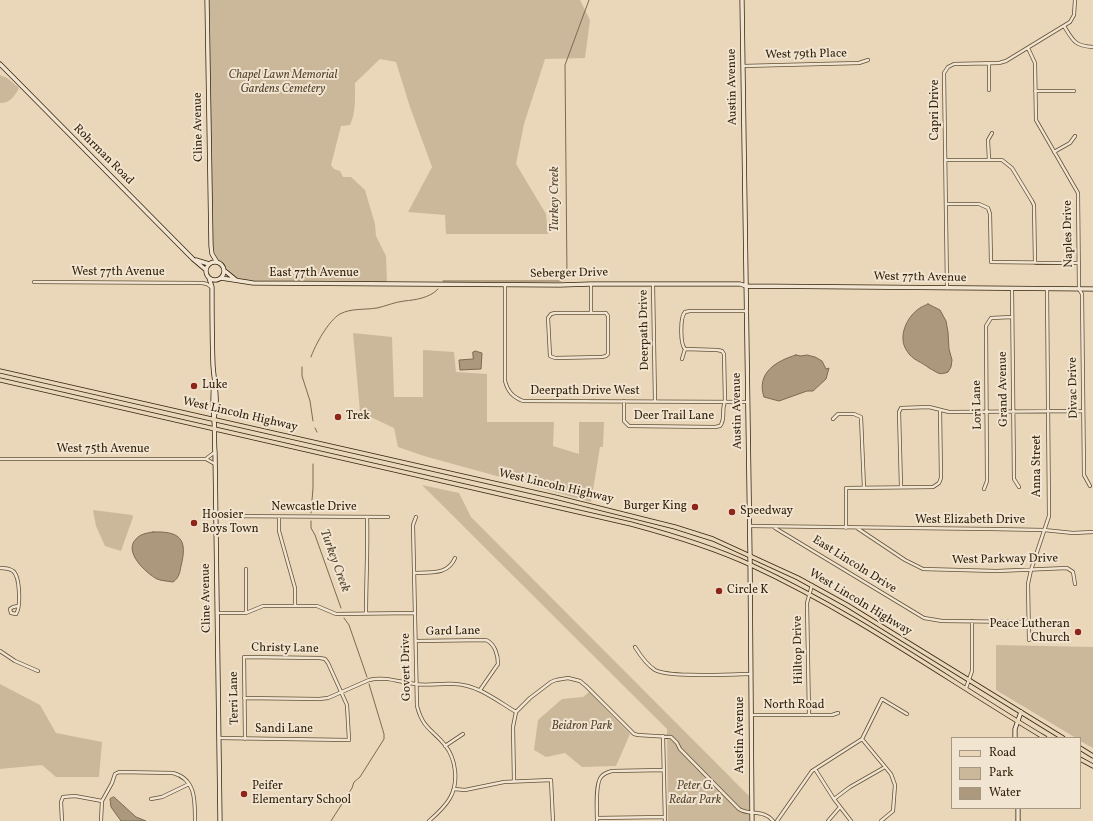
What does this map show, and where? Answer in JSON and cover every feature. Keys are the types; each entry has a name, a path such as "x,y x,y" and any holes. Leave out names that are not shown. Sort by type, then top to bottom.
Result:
{"main road":[{"name":"West Lincoln Highway","path":"0,371 627,514 675,526 713,539 812,585 1061,737"},
{"name":"West Lincoln Highway","path":"0,380 631,524 711,549 750,564 809,594 966,688 1043,737"},
{"path":"1081,749 1093,756"},
{"path":"1081,760 1093,766"}],"street":[{"name":"Cline Avenue","path":"207,0 212,254 209,264"},
{"name":"Austin Avenue","path":"742,0 750,526 752,821"},
{"name":"Capri Drive","path":"947,288 944,73 948,67 954,64 1003,62 1028,48 1070,22 1074,15 1074,0"},
{"path":"1064,26 1076,44 1083,47 1093,47"},
{"name":"Naples Drive","path":"1028,48 1035,62 1036,120 1078,193 1080,289"},
{"name":"West 79th Place","path":"743,66 859,63 868,60"},
{"path":"989,63 989,90"},
{"name":"Rohrman Road","path":"0,64 193,259 206,270"},
{"path":"1035,91 1074,91"},
{"path":"989,160 988,140 992,133"},
{"path":"1054,152 1070,143 1075,136"},
{"path":"945,160 1002,160 1010,164 1032,201 1034,210 1035,263"},
{"path":"946,204 979,204 988,208 990,214 991,262 1079,263"},
{"name":"Cline Avenue","path":"212,254 217,262"},
{"name":"Rohrman Road","path":"193,259 209,264"},
{"path":"212,287 220,279 224,271 222,265 217,262 209,264 206,270 209,277 213,280 220,279"},
{"name":"East 77th Avenue","path":"224,271 237,280"},
{"name":"Cline Avenue","path":"209,277 212,287 214,384 216,400 214,428 220,821"},
{"path":"202,283 209,277"},
{"name":"East 77th Avenue","path":"220,279 253,283 392,284"},
{"name":"West 77th Avenue","path":"34,282 202,283 212,287"},
{"name":"Seberger Drive","path":"392,284 560,285 653,283 740,284 746,286"},
{"name":"Deerpath Drive","path":"653,283 655,401"},
{"path":"591,284 592,313"},
{"name":"Deerpath Drive West","path":"505,285 505,381 513,396 523,401 748,402"},
{"name":"West 77th Avenue","path":"746,286 1093,289"},
{"name":"Grand Avenue","path":"1012,289 1014,479 1019,487"},
{"name":"Anna Street","path":"1029,640 1028,584 1031,570 1049,516 1047,289"},
{"name":"Divac Drive","path":"1080,289 1082,294 1084,475 1090,486"},
{"path":"682,359 685,349 682,344 682,318 685,312 747,310"},
{"path":"592,313 606,313 608,316 608,352 606,356 555,358 550,356 548,318 551,314 592,313"},
{"name":"Lori Lane","path":"984,489 987,481 986,326 988,321 992,318 1012,317"},
{"path":"685,349 722,351 724,354 725,402"},
{"name":"Deer Trail Lane","path":"624,401 624,421 632,427 717,427 723,422 723,405 725,402"},
{"path":"901,487 899,412 901,408 929,407 949,412 1083,411"},
{"path":"846,528 846,488 933,486 939,483 941,478 940,410"},
{"path":"833,419 838,414 857,414 861,417 864,488"},
{"path":"206,459 215,452"},
{"name":"West 75th Avenue","path":"0,459 206,459 215,464"},
{"name":"Newcastle Drive","path":"215,516 388,518"},
{"path":"279,517 279,531 295,588 295,606"},
{"path":"366,613 368,517"},
{"name":"Govert Drive","path":"416,517 413,525 417,706 419,715 425,726 445,746 454,766 454,789"},
{"name":"West Elizabeth Drive","path":"750,526 1044,530 1074,533 1093,532"},
{"name":"East Lincoln Drive","path":"775,527 924,618 932,620 972,621"},
{"name":"West Parkway Drive","path":"857,528 905,560 923,569 997,571 1067,568 1073,572 1075,584"},
{"path":"414,573 439,572 453,564 455,558"},
{"path":"0,568 12,570 16,574 18,586 18,606"},
{"path":"246,569 246,613"},
{"name":"Hilltop Drive","path":"809,715 807,606 812,585"},
{"path":"217,613 246,613 263,606 317,606 336,614 415,614"},
{"path":"966,688 972,671 972,621 1029,622"},
{"name":"Gard Lane","path":"416,641 486,640 491,642 495,648 498,664 480,690"},
{"path":"635,647 640,655 654,669 669,674 751,674"},
{"path":"0,651 15,661 38,671"},
{"name":"Christy Lane","path":"244,657 325,659 342,692"},
{"name":"Terri Lane","path":"244,657 245,739"},
{"path":"244,698 328,698 376,678 386,678 416,684 458,684 471,686 516,712"},
{"path":"514,781 513,727 516,712 520,706 551,682 562,679 574,679 586,686 634,734 638,736 671,737 680,749 738,809 743,812 765,814 771,817 773,821"},
{"name":"Sandi Lane","path":"219,738 349,740 347,705 342,692"},
{"path":"777,821 815,769 862,739 882,698 908,714"},
{"path":"1015,737 1015,729 1021,712"},
{"name":"North Road","path":"751,715 832,715 838,713"},
{"path":"445,746 463,734"},
{"path":"663,736 664,821"},
{"path":"862,739 885,767 896,785 893,810 881,821"},
{"path":"834,799 851,786 885,767"},
{"path":"815,769 834,799 851,821"},
{"path":"664,770 606,772 599,780 597,820 664,817"},
{"path":"101,821 102,801 112,783 115,774 119,772 173,772 185,778 190,784 194,800 195,821"},
{"path":"430,821 446,803 454,789 465,790 492,783 551,780 553,821"},
{"path":"151,799 162,797 190,784"},
{"path":"62,821 61,802 63,797 75,796 102,801"},
{"path":"828,821 840,807"},
{"path":"1018,809 1018,821"}],"green space":[{"name":"Chapel Lawn Memorial Gardens Cemetery","path":"209,0 580,0 590,20 585,58 545,59 524,124 516,164 546,214 548,234 446,234 445,215 408,212 432,167 410,107 396,62 380,59 355,83 355,104 352,120 350,125 341,126 331,165 334,169 340,171 343,177 351,177 365,190 375,224 376,236 386,256 387,283 250,282 241,280 235,276 218,259 213,247"},
{"path":"0,75 7,78 19,88 11,99 0,103"},
{"path":"353,333 392,337 394,397 423,397 423,350 454,352 456,372 487,374 487,422 554,422 553,446 579,454 579,422 604,422 603,447 600,447 591,502 424,456 398,447 394,428 360,412"},
{"name":"Peter G. Redar Park","path":"422,485 459,493 471,517 749,796 749,821 668,821 667,729"},
{"path":"93,510 132,515 133,517 121,551 105,546 96,526"},
{"path":"996,645 1093,647 1093,748 1081,742 1081,737 1074,737 996,690"},
{"path":"0,684 40,705 56,733 102,742 99,777 56,777 42,765 0,769"},
{"name":"Beidron Park","path":"589,692 630,734 616,766 582,767 565,753 546,757 534,750 538,720 562,699 583,697"}],"water":[{"path":"928,304 940,310 946,321 949,349 952,360 951,367 948,372 945,373 940,374 914,359 904,345 903,333 908,321 915,312"},
{"path":"475,351 482,353 481,369 460,370 459,360 473,359 473,352"},
{"path":"796,355 807,355 822,361 826,369 829,368 826,379 813,391 807,391 779,401 764,397 762,389 765,375 770,369 781,361"},
{"path":"146,533 170,533 176,535 180,538 182,543 183,557 180,570 178,577 173,582 159,580 152,576 142,567 134,556 132,550 136,539"},
{"path":"114,797 136,817 146,821 121,821 111,807 110,799"}],"waterway":[{"name":"Turkey Creek","path":"443,281 565,280 567,276 565,65 589,0"},
{"name":"Turkey Creek","path":"311,357 323,333 331,322 340,314 349,311 377,308 397,302 422,298 431,295 438,289"},
{"name":"Turkey Creek","path":"302,367 302,376 310,401 313,421"},
{"name":"Turkey Creek","path":"315,428 317,432"},
{"name":"Turkey Creek","path":"311,513 313,464"},
{"name":"Turkey Creek","path":"311,521 311,528 315,535 341,608"},
{"name":"Turkey Creek","path":"344,618 349,625 367,677"},
{"name":"Turkey Creek","path":"331,821 352,788 354,782 360,777 384,739 384,734 369,684"}],"place":[{"name":"Luke","path":"194,386"},
{"name":"Trek","path":"338,417"},
{"name":"Burger King","path":"695,507"},
{"name":"Speedway","path":"732,512"},
{"name":"Hoosier Boys Town","path":"194,523"},
{"name":"Circle K","path":"719,591"},
{"name":"Peace Lutheran Church","path":"1078,632"},
{"name":"Peifer Elementary School","path":"244,794"}]}
